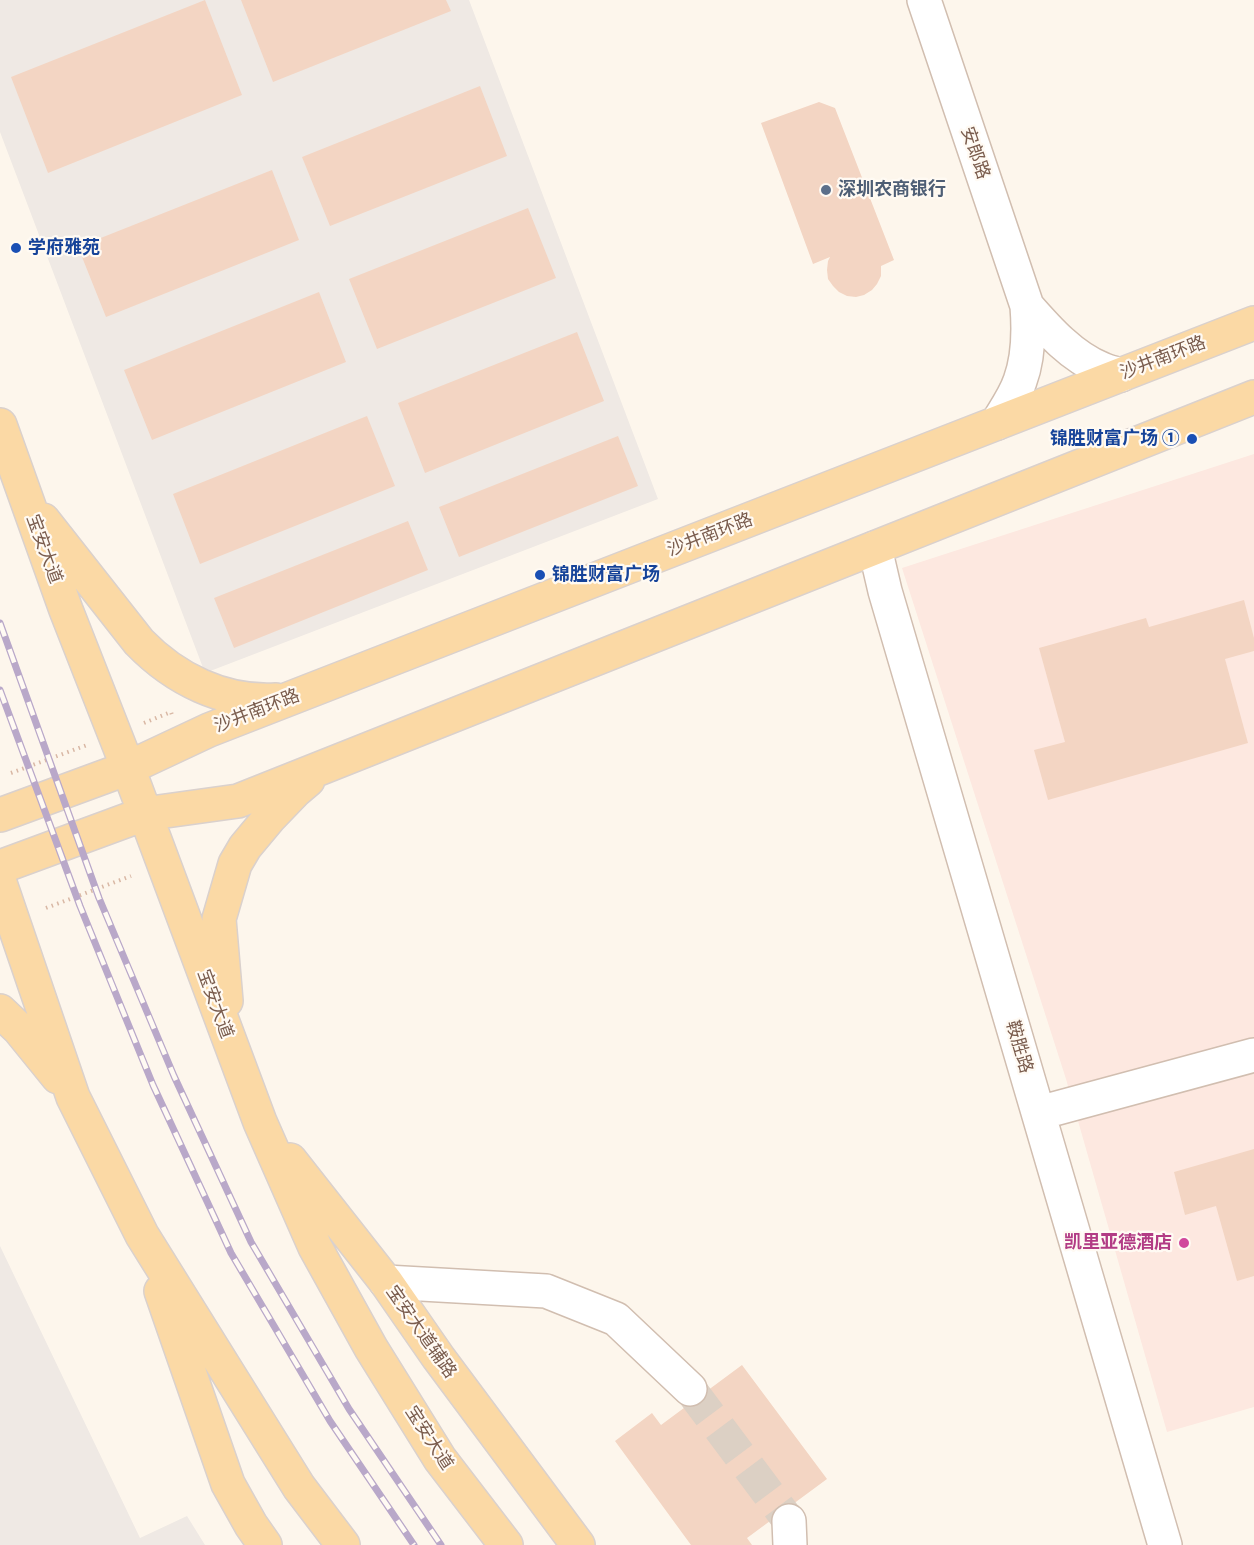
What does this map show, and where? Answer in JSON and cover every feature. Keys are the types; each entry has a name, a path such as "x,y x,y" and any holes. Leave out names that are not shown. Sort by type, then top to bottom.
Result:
{"main road":[{"name":"沙井南环路","path":"0,815 128,768 209,730 1254,323"},
{"path":"0,867 144,814 238,801 1254,397"},
{"name":"宝安大道","path":"0,425 66,610 128,768 260,1122 315,1247 371,1347 440,1458 506,1545"},
{"path":"27,499 139,642 162,662 187,679 206,688 246,699 287,700"},
{"path":"229,1041 219,919 235,864 251,840 283,803 307,781 332,764"},
{"path":"0,883 73,1097 142,1235 299,1487 342,1545"},
{"path":"0,1011 19,1029 73,1097"},
{"name":"宝安大道辅路","path":"260,1122 386,1282 438,1357 578,1545"},
{"path":"142,1235 228,1484 265,1545"}],"street":[{"name":"安郎路","path":"924,0 1027,306 1029,332 1020,382 997,423"},
{"name":"安郎路","path":"1027,306 1065,345 1101,369 1120,375"},
{"name":"鞍胜路","path":"875,548 885,591 1165,1545"},
{"path":"1039,1113 1254,1055"},
{"path":"386,1282 546,1292 616,1319 690,1389"}],"path":[{"path":"11,773 88,744"},
{"path":"46,908 131,876"}],"shaded area":[{"path":"0,0 469,0 658,499 205,673 0,132"},
{"path":"1254,454 1254,1407 1167,1432 1066,1079 902,568"},
{"path":"0,1246 140,1538 187,1516 205,1545 0,1545"}],"building":[{"path":"205,0 242,95 48,173 11,77"},
{"path":"241,0 446,0 451,11 273,82"},
{"path":"480,86 507,156 330,226 302,157"},
{"name":"深圳农商银行","path":"819,102 835,108 894,260 881,266 881,276 872,290 856,297 839,292 828,279 827,270 830,257 813,264 761,123"},
{"path":"272,170 299,240 106,317 78,247"},
{"path":"528,208 556,278 377,349 349,279"},
{"path":"319,292 346,362 152,440 124,370"},
{"path":"577,332 604,401 425,473 398,403"},
{"path":"367,416 395,486 200,564 173,494"},
{"path":"618,436 638,486 459,557 439,507"},
{"path":"408,521 428,570 234,648 214,598"},
{"path":"1244,600 1254,638 1254,651 1225,659 1248,743 1048,800 1034,750 1065,742 1039,648 1146,618 1149,627"},
{"path":"1254,1149 1254,1276 1237,1281 1216,1206 1185,1215 1174,1172"},
{"path":"742,1365 827,1479 747,1538 752,1545 691,1545 615,1441 652,1413 661,1425"}],"tunnel":[{"path":"690,1389 789,1521"}],"railway":[{"path":"0,623 99,898 174,1076 251,1242 349,1409 441,1545"},
{"path":"0,690 80,906 153,1085 231,1253 330,1421 414,1545"}],"place":[{"name":"深圳农商银行","path":"826,190"},
{"name":"学府雅苑","path":"16,248"},
{"name":"锦胜财富广场 ①","path":"1192,439"},
{"name":"锦胜财富广场","path":"540,575"},
{"name":"凯里亚德酒店","path":"1184,1243"}]}
